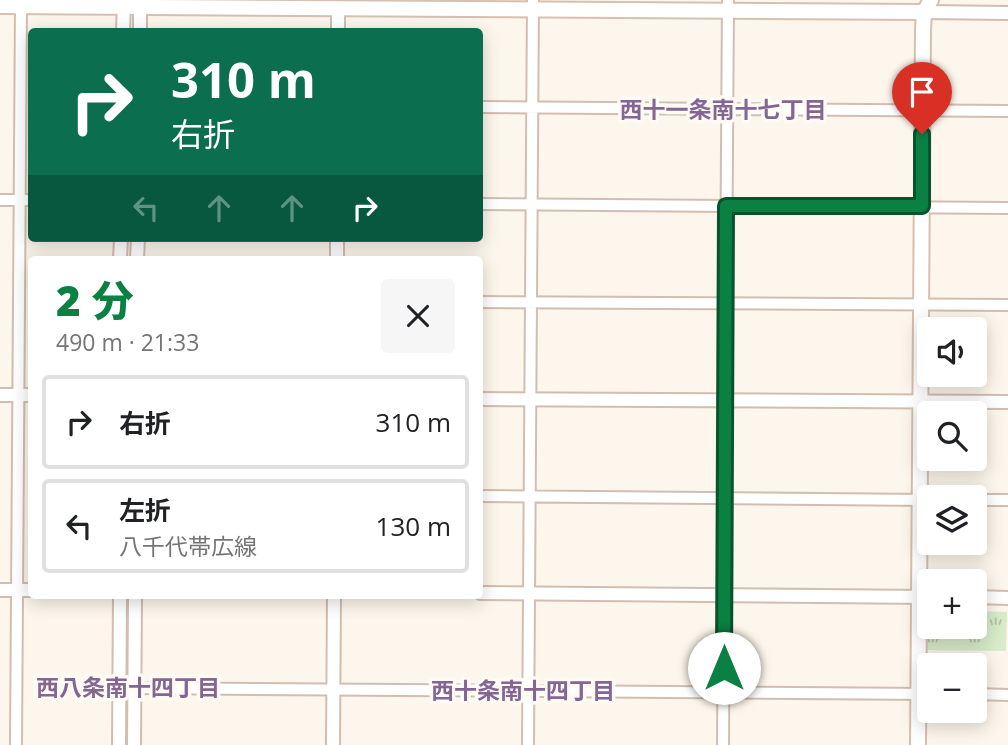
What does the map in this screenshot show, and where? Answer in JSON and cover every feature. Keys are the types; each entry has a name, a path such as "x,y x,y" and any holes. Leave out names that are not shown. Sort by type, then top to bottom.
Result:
{"main road":[{"path":"0,6 123,3 928,6 922,110 921,401"},
{"path":"918,745 921,723"}],"street":[{"path":"123,3 123,28"},
{"path":"140,3 140,28"},
{"path":"338,4 338,28"},
{"path":"528,745 533,5"},
{"path":"16,745 17,590 25,395 26,200 21,6"},
{"path":"723,745 728,6"},
{"path":"928,6 1008,13"},
{"path":"483,107 1008,111"},
{"path":"0,200 26,200"},
{"path":"483,204 1008,208"},
{"path":"483,302 1008,305"},
{"path":"0,395 25,395"},
{"path":"483,399 921,401"},
{"path":"987,402 1008,402"},
{"path":"483,496 917,500"},
{"path":"987,500 1008,500"},
{"path":"0,590 28,590"},
{"path":"483,593 917,597"},
{"path":"987,597 1008,598"},
{"path":"119,745 120,599"},
{"path":"134,745 135,599"},
{"path":"333,745 334,599"},
{"path":"133,688 917,694"},
{"path":"987,694 1008,695"}],"green space":[{"path":"987,611 1007,612 1006,651 927,650 927,639 987,639"}],"district":[{"name":"西十一条南十七丁目","path":"723,110"},
{"name":"西八条南十四丁目","path":"128,688"},
{"name":"西十条南十四丁目","path":"523,691"}],"route":[{"path":"724,668 726,206 922,206 922,134"}]}
